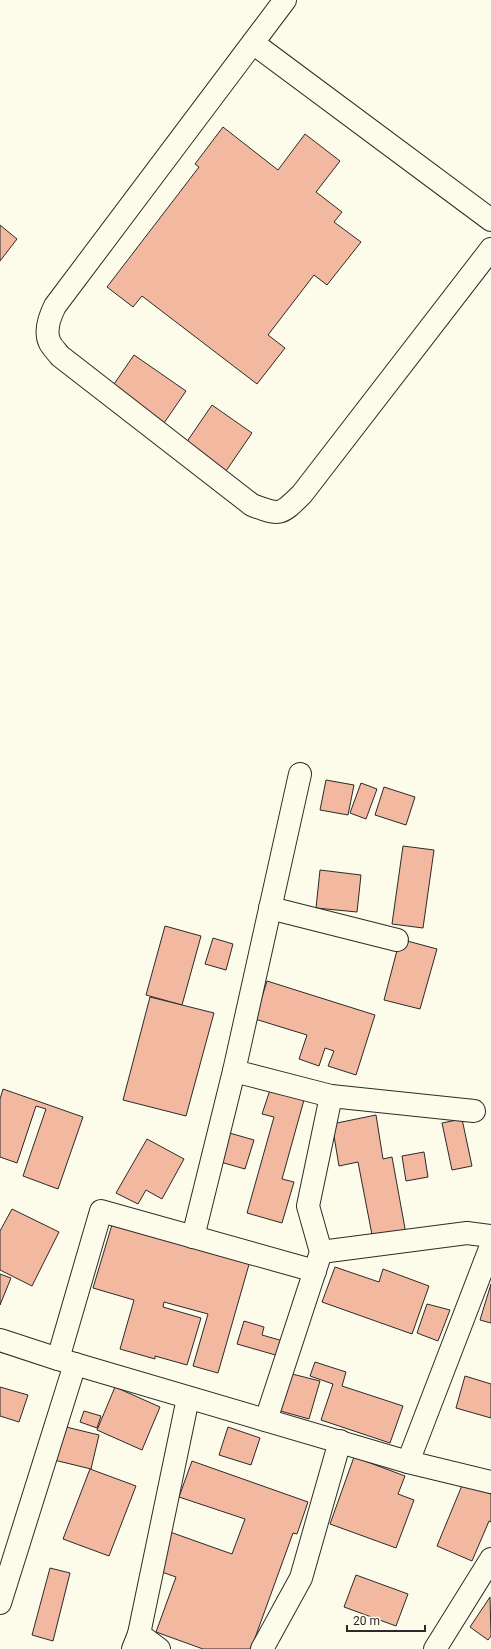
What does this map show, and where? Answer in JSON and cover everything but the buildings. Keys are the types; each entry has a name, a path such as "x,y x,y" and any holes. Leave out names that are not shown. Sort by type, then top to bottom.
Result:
{"street":[{"path":"285,0 55,306 51,314 47,330 49,343 60,356 252,505 272,513 286,510 302,494 491,249"},
{"path":"253,42 491,220"},
{"path":"193,1237 234,1071 300,774"},
{"path":"270,908 397,940"},
{"path":"234,1071 331,1096 474,1111"},
{"path":"266,1420 318,1262 308,1206 331,1096"},
{"path":"0,1603 66,1362 101,1211 193,1237 318,1262 467,1233 491,1236"},
{"path":"408,1462 491,1246"},
{"path":"0,1340 66,1362 408,1462 491,1482"},
{"path":"158,1649 136,1641 188,1398"},
{"path":"262,1649 301,1578 340,1441"},
{"path":"435,1649 491,1559"}]}
